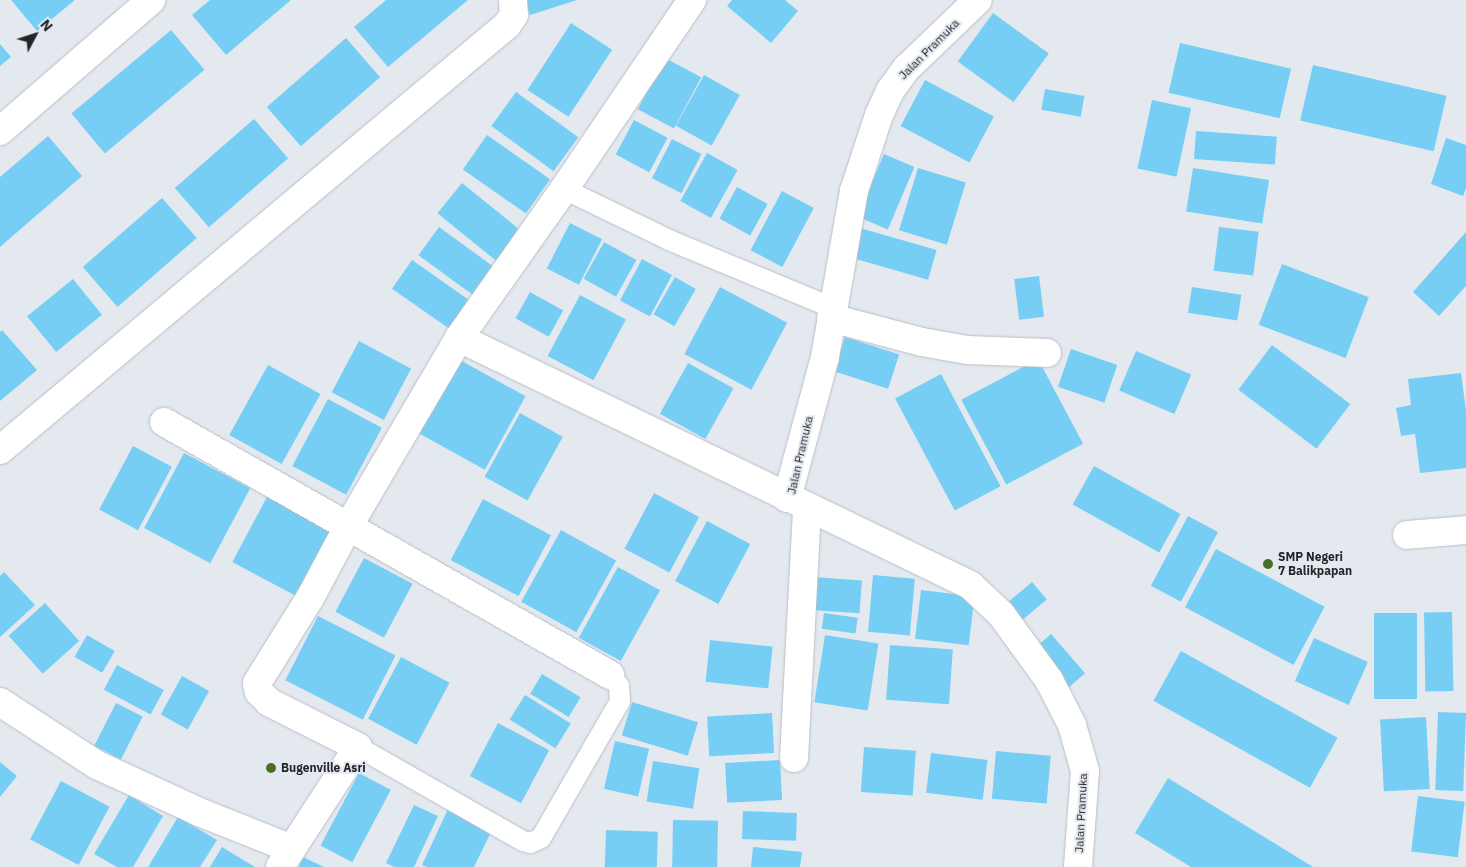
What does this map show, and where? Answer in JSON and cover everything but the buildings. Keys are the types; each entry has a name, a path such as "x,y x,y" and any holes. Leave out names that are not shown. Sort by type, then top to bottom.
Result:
{"street":[{"path":"0,130 151,0"},
{"path":"0,450 507,25 514,16 513,0"},
{"path":"0,702 97,765 199,812 286,858 358,747 269,702 259,692 257,683 310,598 349,525 459,338 564,189 692,0"},
{"name":"Jalan Pramuka","path":"978,0 907,68 890,91 879,115 854,191 797,502 970,585 1001,614 1049,680 1072,725 1085,771 1078,867"},
{"path":"832,313 922,342 967,350 1047,353"},
{"path":"459,338 797,502 794,758"},
{"path":"164,422 349,525 610,675"},
{"path":"1407,535 1466,530"}],"lane":[{"path":"564,189 669,240 832,313"},
{"path":"358,747 523,842 530,843 541,838 620,701 619,686 610,675"}],"place":[{"name":"SMP Negeri 7 Balikpapan","path":"1268,564"},
{"name":"Bugenville Asri","path":"271,768"}]}
